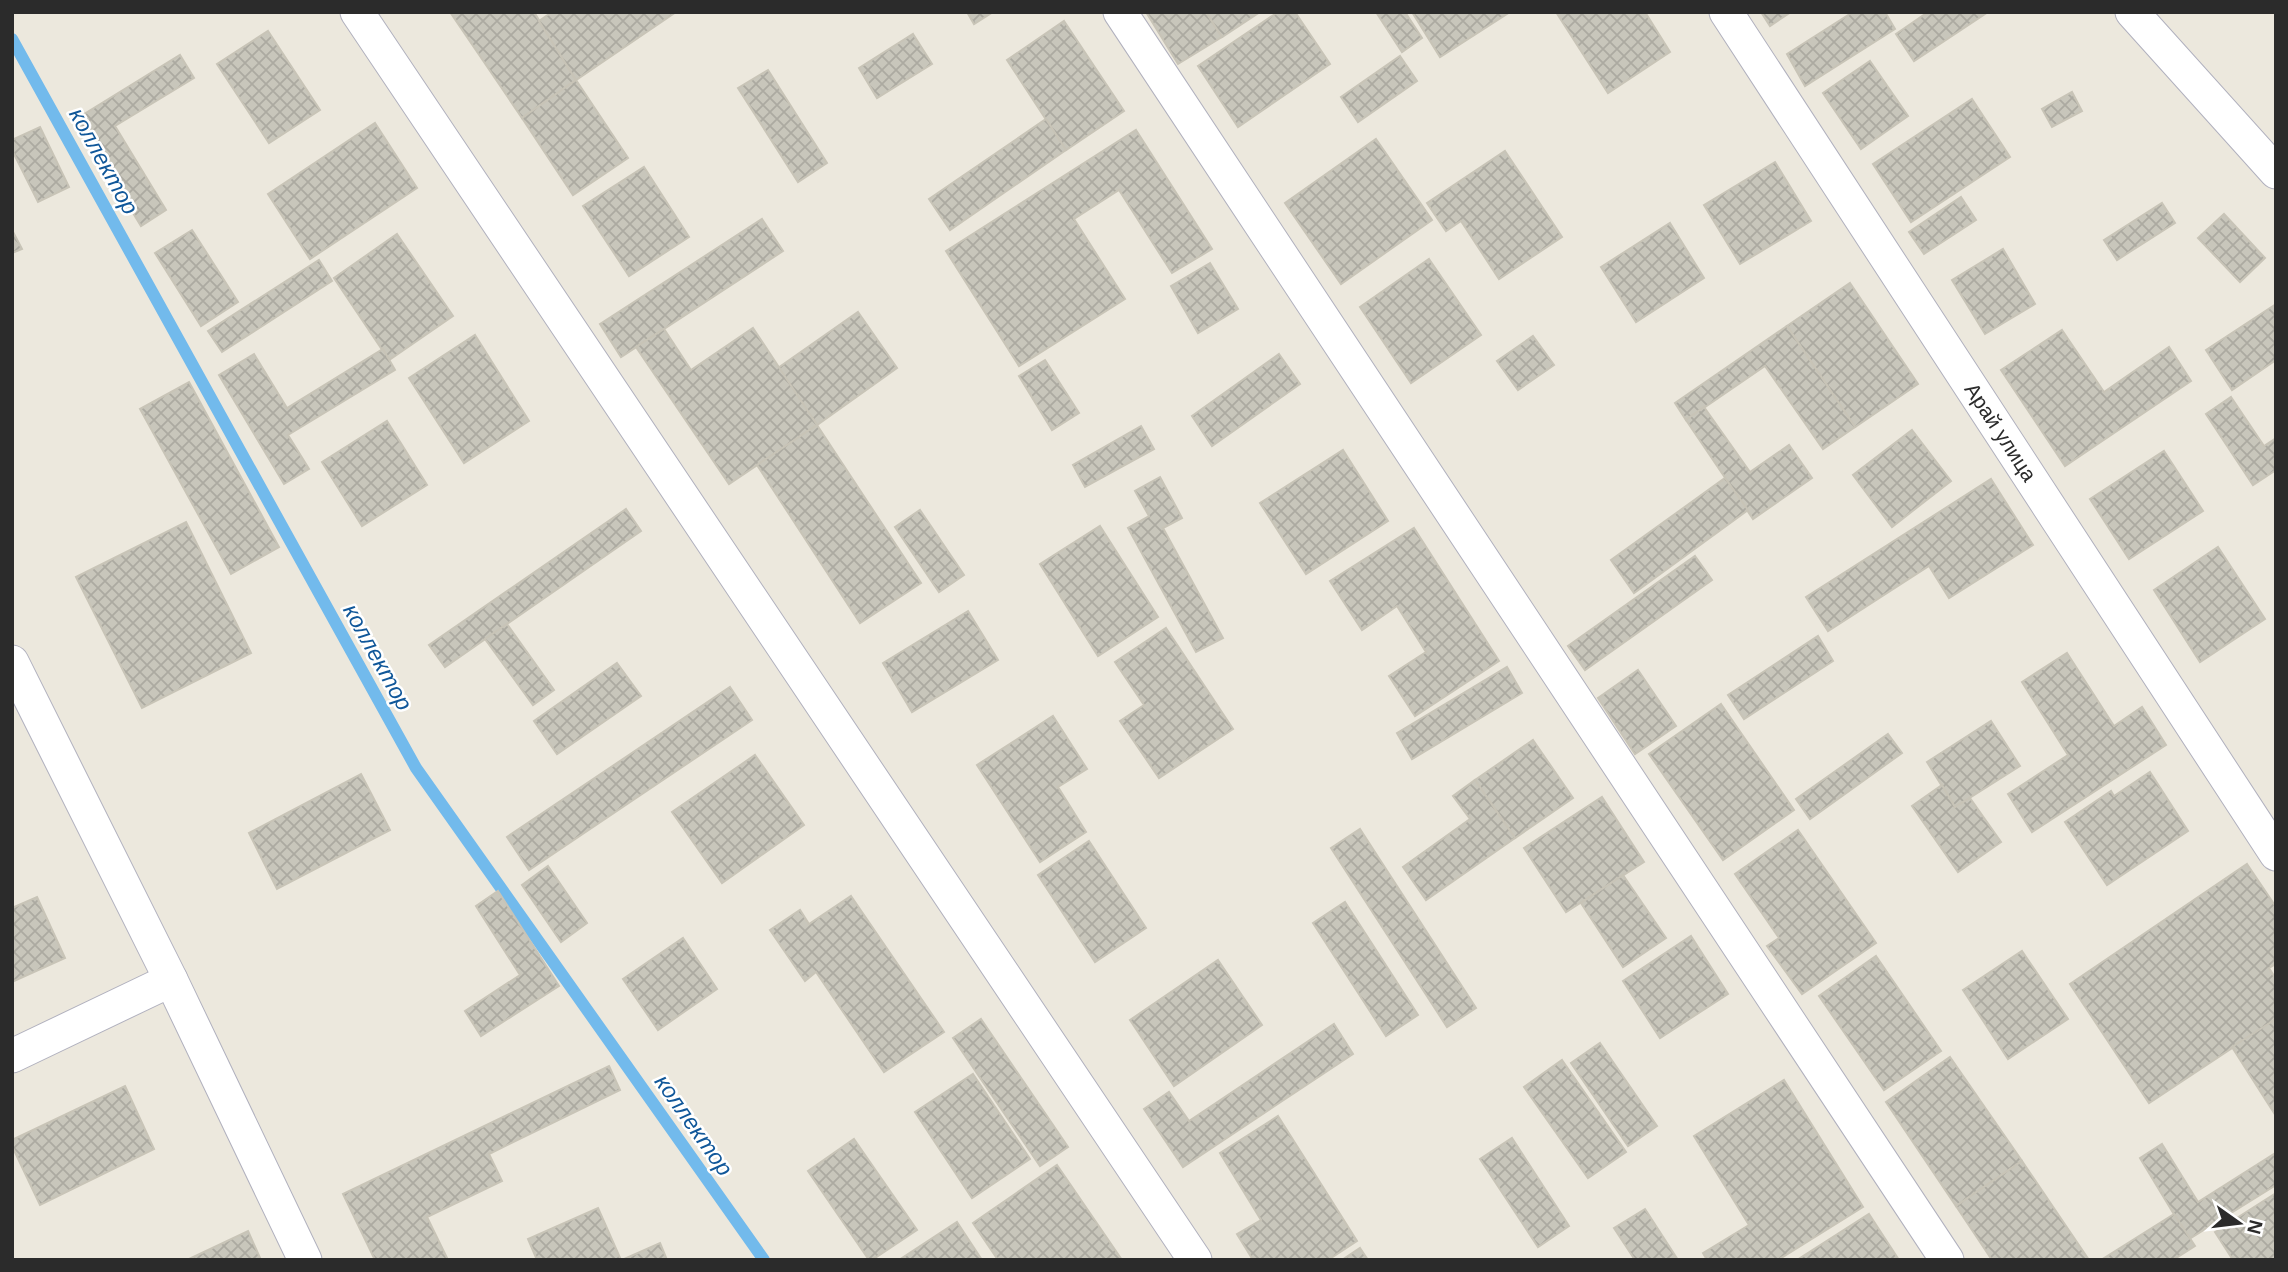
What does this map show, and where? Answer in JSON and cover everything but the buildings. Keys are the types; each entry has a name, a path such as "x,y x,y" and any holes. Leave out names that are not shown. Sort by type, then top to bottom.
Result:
{"street":[{"path":"357,12 1195,1260"},
{"path":"1120,12 1947,1260"},
{"name":"Арай улица","path":"1726,12 2276,854"},
{"path":"2132,12 2276,172"},
{"path":"12,662 171,980 305,1260"},
{"path":"12,1056 171,980"}],"waterway":[{"name":"коллектор","path":"12,39 416,768 764,1260"}]}
